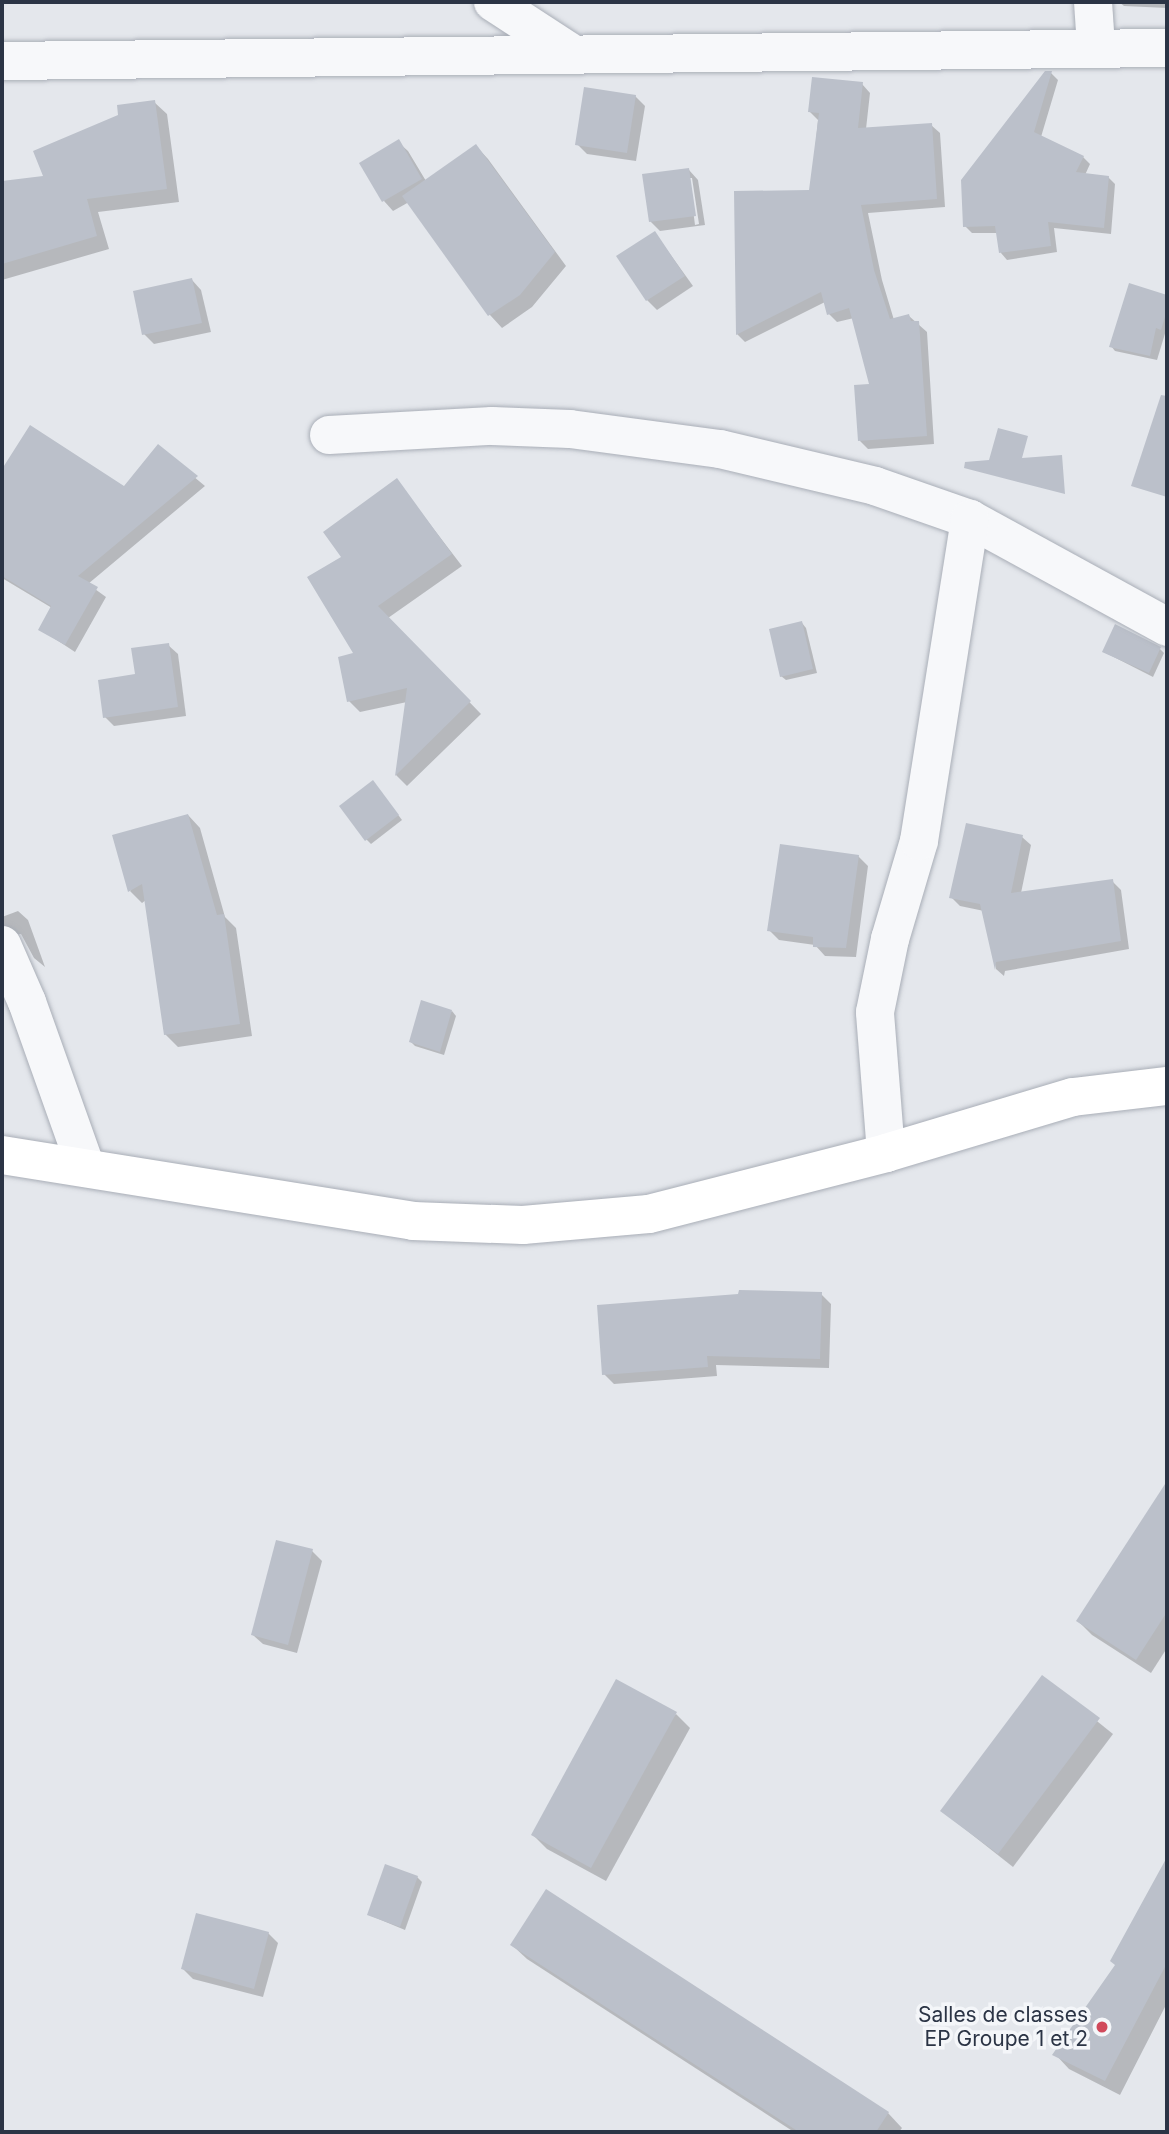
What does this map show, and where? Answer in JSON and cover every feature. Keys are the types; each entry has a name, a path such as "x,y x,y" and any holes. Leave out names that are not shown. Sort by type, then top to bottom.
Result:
{"main road":[{"path":"2,1155 413,1221 523,1225 649,1214 886,1153 1073,1097 1167,1086"}],"street":[{"path":"493,2 573,54"},
{"path":"1093,2 1096,46"},
{"path":"2,61 1096,46 1167,48"},
{"path":"329,435 492,426 570,429 720,449 875,486 970,520 1167,627"},
{"path":"886,1153 875,1012 890,939 919,841 970,520"},
{"path":"2,945 27,1002 86,1168"}],"building":[{"path":"1045,71 1052,71 1034,132 1084,156 1076,172 1109,176 1104,228 1048,222 1051,246 999,253 995,226 963,227 961,180"},
{"path":"812,77 863,82 858,128 932,123 937,199 861,205 874,270 890,319 909,314 911,321 919,321 927,436 858,441 854,385 869,384 849,308 827,315 821,292 736,335 734,191 809,190 819,113 808,112"},
{"path":"584,87 636,95 627,153 575,145"},
{"path":"155,100 167,189 87,199 97,236 2,264 2,181 43,176 33,151 118,115 117,105"},
{"path":"399,139 422,179 382,202 359,163"},
{"path":"476,144 555,252 520,295 488,316 402,196"},
{"path":"689,168 696,216 649,222 642,174"},
{"path":"655,231 685,276 646,301 616,256"},
{"path":"192,278 202,323 142,335 133,291"},
{"path":"1129,283 1167,295 1167,310 1161,330 1156,328 1150,356 1109,347"},
{"path":"1161,395 1167,396 1167,497 1131,486"},
{"path":"30,425 124,486 158,444 198,476 78,576 98,587 65,645 38,630 51,606 2,576 2,469"},
{"path":"998,428 1028,436 1022,458 1062,455 1065,494 964,468 965,462 989,460"},
{"path":"397,478 452,554 378,606 471,701 395,776 407,688 347,702 338,657 353,653 307,577 341,557 323,532"},
{"path":"802,621 813,669 780,677 769,629"},
{"path":"1115,624 1161,647 1149,673 1102,652"},
{"path":"169,643 178,707 103,718 98,680 135,674 131,648"},
{"path":"373,780 399,815 365,841 339,806"},
{"path":"188,814 217,915 224,914 240,1024 164,1035 142,884 128,892 112,835"},
{"path":"966,823 1023,835 1011,893 1113,879 1121,941 996,962 995,970 980,904 949,898"},
{"path":"780,844 859,855 846,948 813,947 813,937 767,931"},
{"path":"421,1000 452,1010 440,1052 409,1042"},
{"path":"739,1290 822,1292 820,1359 707,1356 708,1367 602,1375 597,1305 738,1294"},
{"path":"1167,1481 1167,1612 1136,1660 1076,1621"},
{"path":"276,1540 313,1549 288,1645 251,1635"},
{"path":"1042,1675 1100,1718 998,1854 940,1811"},
{"path":"616,1679 677,1712 591,1868 531,1835"},
{"path":"1167,1857 1167,1963 1105,2081 1052,2055 1115,1965 1110,1961"},
{"path":"385,1864 418,1876 400,1927 367,1915"},
{"path":"546,1889 889,2112 876,2132 799,2132 510,1945"},
{"path":"196,1913 269,1932 254,1989 181,1969"}],"place":[{"name":"Salles de classes EP Groupe 1 et 2","path":"1102,2027"}]}
